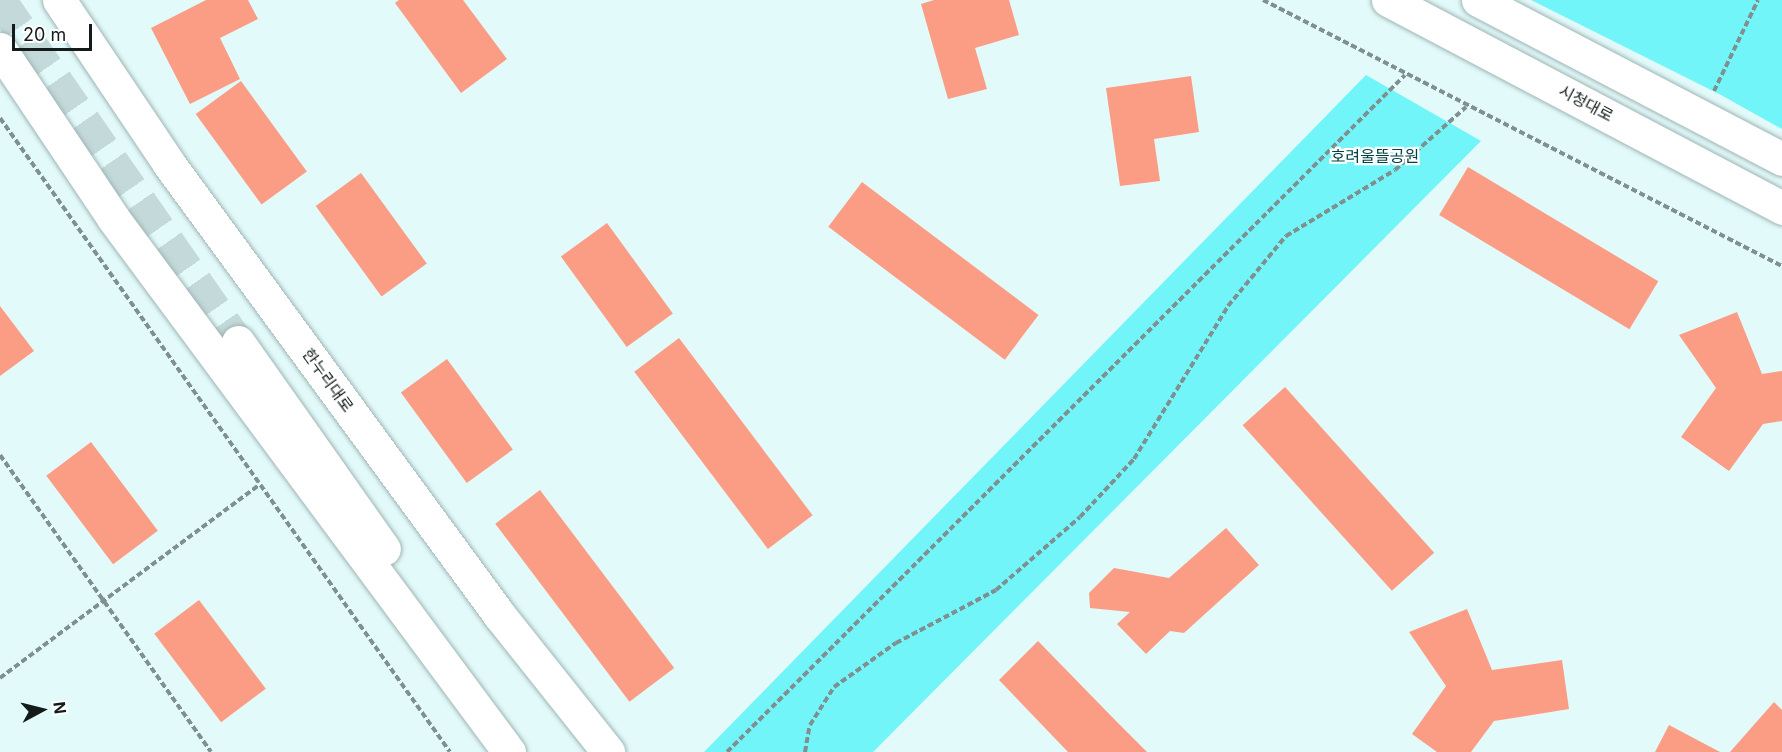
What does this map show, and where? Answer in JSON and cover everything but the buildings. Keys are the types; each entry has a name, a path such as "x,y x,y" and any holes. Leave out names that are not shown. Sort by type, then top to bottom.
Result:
{"street":[{"name":"한누리대로","path":"59,0 169,164 501,616 608,752"},
{"name":"시청대로","path":"1388,0 1782,208"},
{"path":"1478,0 1782,159"},
{"path":"0,49 113,218 509,752"},
{"path":"238,342 528,752"}],"path":[{"path":"1263,0 1466,107 1782,266"},
{"path":"1712,96 1758,0"},
{"path":"727,752 1405,75"},
{"path":"805,752 810,725 834,687 896,643 996,590 1096,501 1134,459 1228,306 1286,236 1395,170 1466,107"},
{"path":"0,118 258,486 450,752"},
{"path":"0,455 211,752"},
{"path":"0,678 258,486"}],"green space":[{"path":"1531,0 1782,0 1782,129 1721,95"},
{"name":"호려울뜰공원","path":"1366,75 1481,141 873,752 704,752"}],"tunnel":[{"path":"0,0 238,342"}]}
